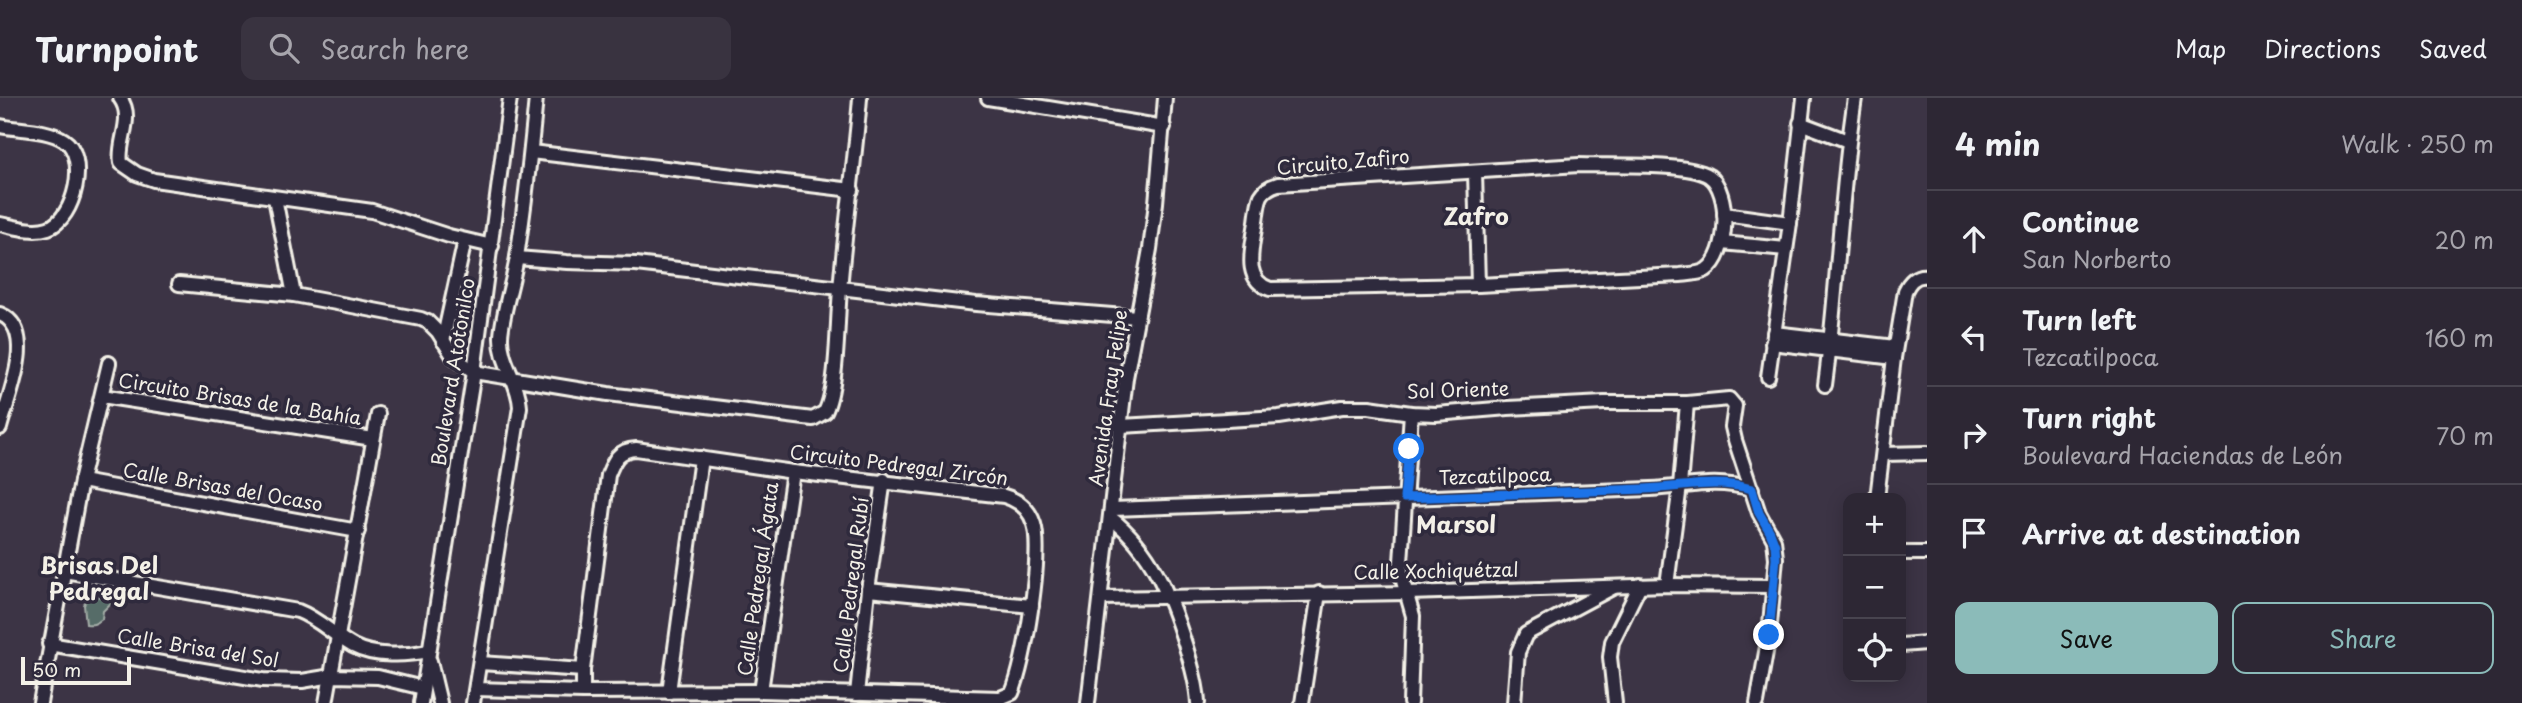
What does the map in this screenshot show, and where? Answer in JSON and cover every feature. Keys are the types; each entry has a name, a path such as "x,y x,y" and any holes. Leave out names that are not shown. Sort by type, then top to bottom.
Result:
{"street":[{"path":"120,98 127,112 120,156 126,169 154,180 372,211 492,246"},
{"name":"Boulevard Atotonilco","path":"421,703 474,372 510,98"},
{"path":"473,703 520,407 519,392 503,357 502,335 517,258 536,98"},
{"path":"179,284 294,295 421,319 433,327 453,356 474,372 608,394 813,419 825,412 832,389 860,98"},
{"path":"988,98 1164,127"},
{"name":"Avenida Fray Felipe","path":"1088,703 1126,378 1150,249 1165,98"},
{"path":"1768,377 1790,223 1804,98"},
{"path":"1825,385 1848,141 1855,98"},
{"path":"1800,123 1848,141"},
{"path":"0,127 52,135 64,140 72,147 78,160 73,195 62,220 51,227 38,230 0,224"},
{"path":"531,152 852,190"},
{"name":"Circuito Zafiro","path":"1579,165 1692,170 1707,175 1715,182 1723,199 1724,215 1722,243 1713,263 1706,270 1694,274 1478,285 1270,289 1256,280 1251,260 1260,198 1269,187 1290,182 1579,165"},
{"path":"1475,172 1478,285"},
{"path":"275,198 294,295"},
{"path":"1724,215 1790,223"},
{"path":"443,341 465,240"},
{"path":"1722,243 1786,249"},
{"path":"517,258 636,264 976,304 1137,317"},
{"path":"1878,493 1894,352 1905,291 1916,277 1927,276"},
{"path":"0,314 12,322 20,341 19,357 2,408 0,428"},
{"path":"1773,338 1894,352"},
{"name":"Circuito Brisas de la Bahía","path":"40,703 81,481 109,363"},
{"name":"Circuito Brisas de la Bahía","path":"102,396 373,439"},
{"name":"Sol Oriente","path":"1121,426 1279,417 1342,407 1436,414 1590,404 1687,403 1722,399 1732,400 1735,406 1732,427 1752,489"},
{"path":"1667,585 1680,486 1687,403"},
{"path":"1410,703 1413,616 1401,574 1411,413"},
{"name":"Circuito Brisas de la Bahía","path":"326,703 378,414"},
{"name":"Circuito Pedregal Zircón","path":"476,689 583,692 761,691 993,699 1012,693 1021,664 1032,606 1036,539 1034,524 1022,504 1004,496 884,480 793,472 636,449 626,450 614,461 608,475 583,670 583,692"},
{"path":"1883,454 1927,453"},
{"path":"669,692 701,458"},
{"name":"Calle Pedregal Ágata","path":"761,691 793,472"},
{"name":"Calle Pedregal Rubí","path":"857,694 867,590 884,480"},
{"name":"Calle Brisas del Ocaso","path":"81,481 358,531"},
{"name":"Tezcatilpoca","path":"1112,513 1680,486 1714,482 1752,489"},
{"path":"1752,489 1759,513 1775,545 1776,558 1769,635 1757,703"},
{"path":"1112,513 1146,555 1170,597 1191,665 1198,703"},
{"path":"1906,553 1927,553"},
{"path":"64,571 298,611 324,624 355,647 373,652 407,655 428,651"},
{"path":"1615,703 1610,657 1612,642 1640,585"},
{"name":"Calle Xochiquétzal","path":"1101,598 1408,593 1640,585 1772,586"},
{"path":"1514,703 1518,652 1526,634 1615,586"},
{"path":"867,590 1032,606"},
{"path":"1302,703 1319,593"},
{"path":"1906,645 1927,643"},
{"name":"Calle Brisa del Sol","path":"49,644 263,680 302,681 332,676 378,677 424,688"},
{"name":"Boulevard Atotonilco","path":"428,651 440,703"},
{"path":"480,663 583,670"}],"green space":[{"path":"96,596 109,599 111,603 103,611 102,619 94,624 86,624 84,605 87,598"}],"district":[{"name":"Zafro","path":"1476,217"},
{"name":"Marsol","path":"1456,525"},
{"name":"Brisas Del Pedregal","path":"99,579"}],"route":[{"path":"1409,449 1404,498 1651,489 1707,482 1752,489 1759,513 1775,545 1769,635"}]}
